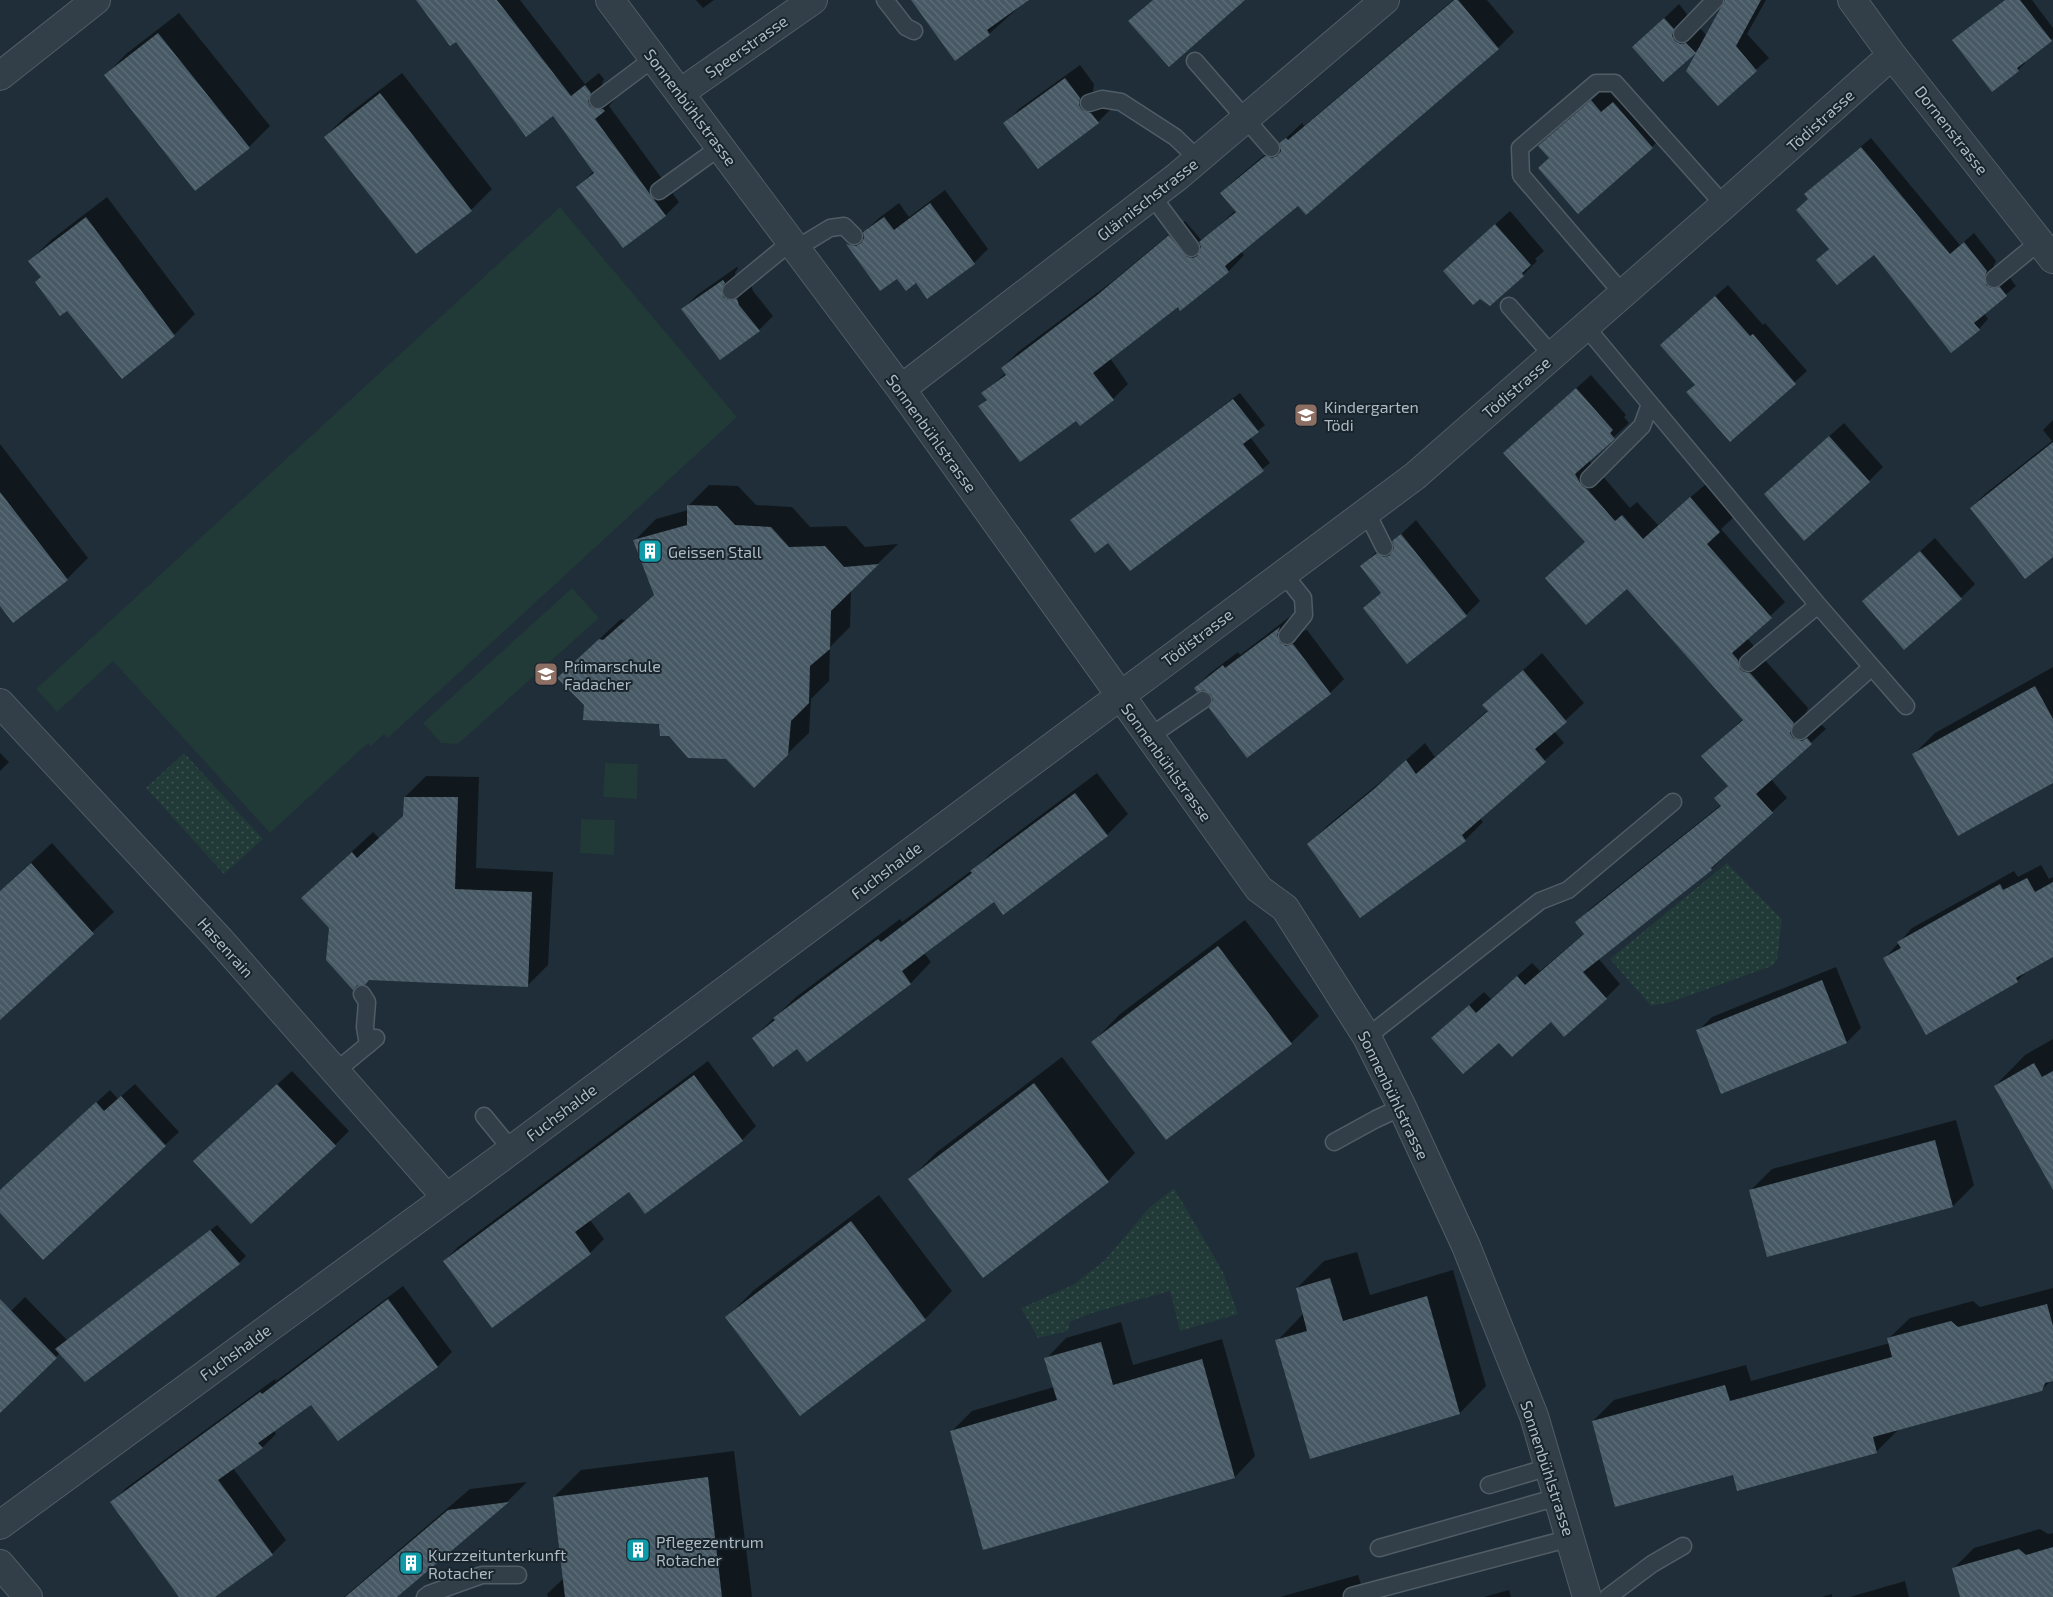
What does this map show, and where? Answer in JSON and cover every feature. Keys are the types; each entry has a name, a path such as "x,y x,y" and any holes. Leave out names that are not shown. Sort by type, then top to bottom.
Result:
{"street":[{"path":"0,76 96,0"},
{"name":"Sonnenbühlstrasse","path":"610,0 901,389 1259,889 1285,908 1367,1037 1402,1107 1469,1254 1534,1416 1587,1597"},
{"name":"Speerstrasse","path":"680,93 813,0"},
{"name":"Glärnischstrasse","path":"901,389 1198,160 1386,0"},
{"name":"Dornenstrasse","path":"1852,0 1892,55 2046,250"},
{"name":"Tödistrasse","path":"1119,695 1415,476 1892,55"},
{"name":"Fuchshalde","path":"0,1525 511,1149 1119,695"},
{"name":"Hasenrain","path":"0,704 210,929 446,1197"},
{"path":"0,1564 28,1597"}],"lane":[{"path":"886,0 906,27 914,31"},
{"path":"1682,34 1714,0"},
{"path":"598,100 654,58"},
{"path":"1195,61 1271,148"},
{"path":"1623,294 1521,175 1520,148 1596,83 1615,83 1724,205"},
{"path":"1089,103 1102,99 1121,102 1175,137 1198,160"},
{"path":"659,191 720,147"},
{"path":"1152,196 1191,248"},
{"path":"731,291 794,245 830,228 844,226 854,236"},
{"path":"1994,279 2046,250"},
{"path":"1509,306 1552,355"},
{"path":"1586,327 1818,605 1906,706"},
{"path":"1589,479 1642,426 1650,404"},
{"path":"1366,511 1384,547"},
{"path":"1283,573 1303,598 1304,615 1287,636"},
{"path":"1748,663 1818,605"},
{"path":"1800,731 1872,667"},
{"path":"1149,737 1203,700"},
{"path":"1367,1037 1540,901 1568,890 1673,802"},
{"path":"336,1071 372,1042 365,1027 367,1002 362,994"},
{"path":"1334,1142 1402,1107"},
{"path":"484,1116 511,1149"},
{"path":"1489,1485 1549,1468"},
{"path":"1379,1548 1558,1497"},
{"path":"1352,1596 1571,1538"},
{"path":"1608,1597 1652,1564 1684,1546"},
{"path":"425,1597 482,1575 518,1576"}],"green space":[{"path":"560,207 737,417 388,738 384,734 371,746 368,743 270,833 113,661 57,712 36,689"},
{"path":"572,588 599,618 458,744 441,743 423,723"},
{"path":"184,753 263,839 224,874 146,788"},
{"path":"605,763 638,764 637,799 603,797"},
{"path":"581,819 615,820 614,855 580,853"},
{"path":"1727,863 1782,919 1777,960 1772,966 1671,1002 1651,1006 1610,959"},
{"path":"1174,1188 1223,1272 1238,1314 1180,1331 1170,1291 1092,1313 1070,1322 1068,1331 1038,1338 1021,1308 1073,1285 1105,1260 1149,1208"}],"building":[{"path":"416,0 497,0 571,96 585,85 591,93 588,101 590,106 605,111 595,119 666,216 623,248 576,187 594,173 553,116 526,137 456,42 450,46"},
{"path":"911,0 1029,0 987,30 990,35 955,61"},
{"path":"1153,0 1245,0 1169,67 1128,21"},
{"path":"1454,0 1458,0 1499,49 1306,215 1298,206 1225,266 1229,272 1180,311 1178,307 1093,373 1114,400 1080,426 1076,421 1020,462 978,406 987,400 981,393 1006,375 1001,368 1096,296 1169,235 1187,257 1193,258 1197,256 1201,247 1199,242 1236,212 1220,193 1265,156 1272,158 1277,156 1281,151 1279,143 1286,138 1288,140"},
{"path":"1725,0 1761,0 1736,46 1757,71 1718,106 1686,71"},
{"path":"2005,0 2020,0 2052,41 2017,68 2019,71 1992,92 1952,40"},
{"path":"1664,18 1674,29 1672,36 1675,41 1680,44 1686,43 1696,53 1663,82 1632,47"},
{"path":"158,33 250,148 195,191 104,75"},
{"path":"1065,78 1080,98 1079,105 1082,110 1091,113 1099,123 1038,169 1003,123"},
{"path":"380,93 472,211 416,254 324,137"},
{"path":"1591,100 1601,112 1613,102 1653,148 1578,214 1538,168 1549,158 1538,146"},
{"path":"1861,147 1950,254 1964,242 1987,271 1985,276 1986,285 1991,288 2000,287 2007,296 1974,323 1980,330 1951,353 1874,255 1837,285 1816,260 1829,249 1796,210 1808,199 1804,194"},
{"path":"930,203 975,264 927,299 916,283 906,291 897,279 880,291 846,244 856,246 861,243 864,238 863,232 884,217 894,230"},
{"path":"86,217 175,336 122,379 67,311 60,316 35,282 41,277 28,261"},
{"path":"1495,224 1531,265 1522,273 1524,276 1490,306 1480,299 1473,305 1443,271"},
{"path":"723,280 725,283 722,288 723,297 728,300 737,299 739,305 760,331 720,360 681,309"},
{"path":"1715,296 1750,336 1753,334 1796,384 1730,442 1686,392 1695,385 1660,345"},
{"path":"1576,388 1613,430 1610,433 1615,439 1575,474 1582,486 1587,489 1615,521 1622,515 1643,539 1690,497 1720,532 1707,544 1772,618 1732,653 1738,660 1740,669 1750,673 1794,723 1790,733 1793,738 1802,741 1807,738 1812,744 1756,794 1773,813 1711,868 1712,870 1583,972 1607,999 1564,1037 1551,1022 1512,1057 1499,1043 1463,1074 1431,1038 1469,1005 1476,1013 1517,976 1525,985 1584,934 1575,922 1721,806 1714,798 1728,786 1701,756 1743,720 1627,589 1586,625 1545,578 1585,542 1503,453"},
{"path":"1233,399 1259,432 1243,444 1264,471 1130,571 1108,543 1095,553 1070,520"},
{"path":"1829,436 1870,482 1804,541 1764,494"},
{"path":"2053,442 2053,557 2025,579 1970,508"},
{"path":"0,492 68,580 13,623 0,606"},
{"path":"687,505 717,506 735,525 771,527 789,547 825,546 844,567 879,564 831,611 830,649 810,666 809,703 791,721 788,755 754,788 726,759 688,758 669,736 660,736 659,724 583,720 584,705 557,678 599,639 603,640 654,595 633,540 687,525"},
{"path":"1401,534 1467,616 1407,664 1363,608 1381,593 1360,566 1377,553 1383,557 1389,556 1394,548 1392,541"},
{"path":"1920,551 1962,599 1904,650 1862,601"},
{"path":"1280,627 1277,635 1280,643 1286,646 1293,644 1331,694 1247,758 1209,708 1213,700 1211,694 1203,690 1197,692 1194,688 1223,665 1225,668"},
{"path":"1523,670 1567,722 1535,749 1546,762 1462,835 1466,841 1360,918 1307,844 1406,760 1416,774 1488,711 1482,705"},
{"path":"2035,686 2053,719 2053,783 1958,836 1912,754"},
{"path":"1075,793 1108,836 1003,915 994,902 932,948 902,971 911,984 807,1062 797,1049 773,1067 752,1038 775,1020 773,1018 878,939 881,942 972,873 970,871"},
{"path":"404,797 458,797 455,889 532,892 528,987 369,980 365,985 357,985 353,990 326,960 329,928 301,898 352,852 357,858 403,816"},
{"path":"31,863 94,934 0,1020 0,891"},
{"path":"2027,878 2035,892 2053,882 2053,957 2016,978 2018,982 1926,1035 1883,958 1901,948 1897,942 2000,884 2003,890"},
{"path":"1218,946 1292,1044 1166,1140 1091,1042"},
{"path":"1822,980 1847,1043 1721,1094 1696,1030"},
{"path":"2034,1063 2042,1077 2053,1071 2053,1190 1994,1086"},
{"path":"694,1075 743,1141 645,1214 629,1192 575,1232 591,1254 492,1328 443,1261"},
{"path":"1034,1083 1109,1182 983,1278 908,1179"},
{"path":"277,1084 336,1146 251,1224 193,1161"},
{"path":"121,1096 166,1146 43,1260 0,1213 0,1190 96,1102 104,1111"},
{"path":"1935,1140 1953,1207 1767,1257 1749,1190"},
{"path":"851,1221 926,1320 800,1416 725,1317"},
{"path":"210,1230 240,1264 85,1382 55,1349"},
{"path":"1330,1278 1343,1321 1427,1296 1460,1414 1310,1459 1275,1340 1307,1331 1296,1288"},
{"path":"0,1299 57,1358 0,1413"},
{"path":"388,1299 438,1367 338,1441 311,1405 258,1443 263,1448 218,1480 273,1555 215,1597 179,1597 110,1502 260,1392 262,1394"},
{"path":"2047,1304 2053,1326 2053,1381 2045,1383 2042,1391 1873,1437 1877,1453 1737,1491 1733,1475 1615,1507 1592,1421 1725,1385 1730,1401 1892,1357 1887,1338 1951,1321 1958,1327"},
{"path":"1101,1342 1113,1385 1202,1359 1235,1478 983,1550 950,1431 1057,1400 1044,1358"},
{"name":"Pflegezentrum Rotacher","path":"708,1477 722,1597 565,1597 553,1497"},
{"name":"Kurzzeitunterkunft Rotacher","path":"509,1502 397,1597 345,1597 448,1510"},
{"path":"2053,1547 2053,1597 1960,1597 1952,1568 2019,1549 2026,1555"}],"place":[{"name":"Kindergarten Tödi","path":"1306,415"},
{"name":"Geissen Stall","path":"650,551"},
{"name":"Primarschule Fadacher","path":"546,674"},
{"name":"Pflegezentrum Rotacher","path":"638,1550"},
{"name":"Kurzzeitunterkunft Rotacher","path":"411,1563"}]}
